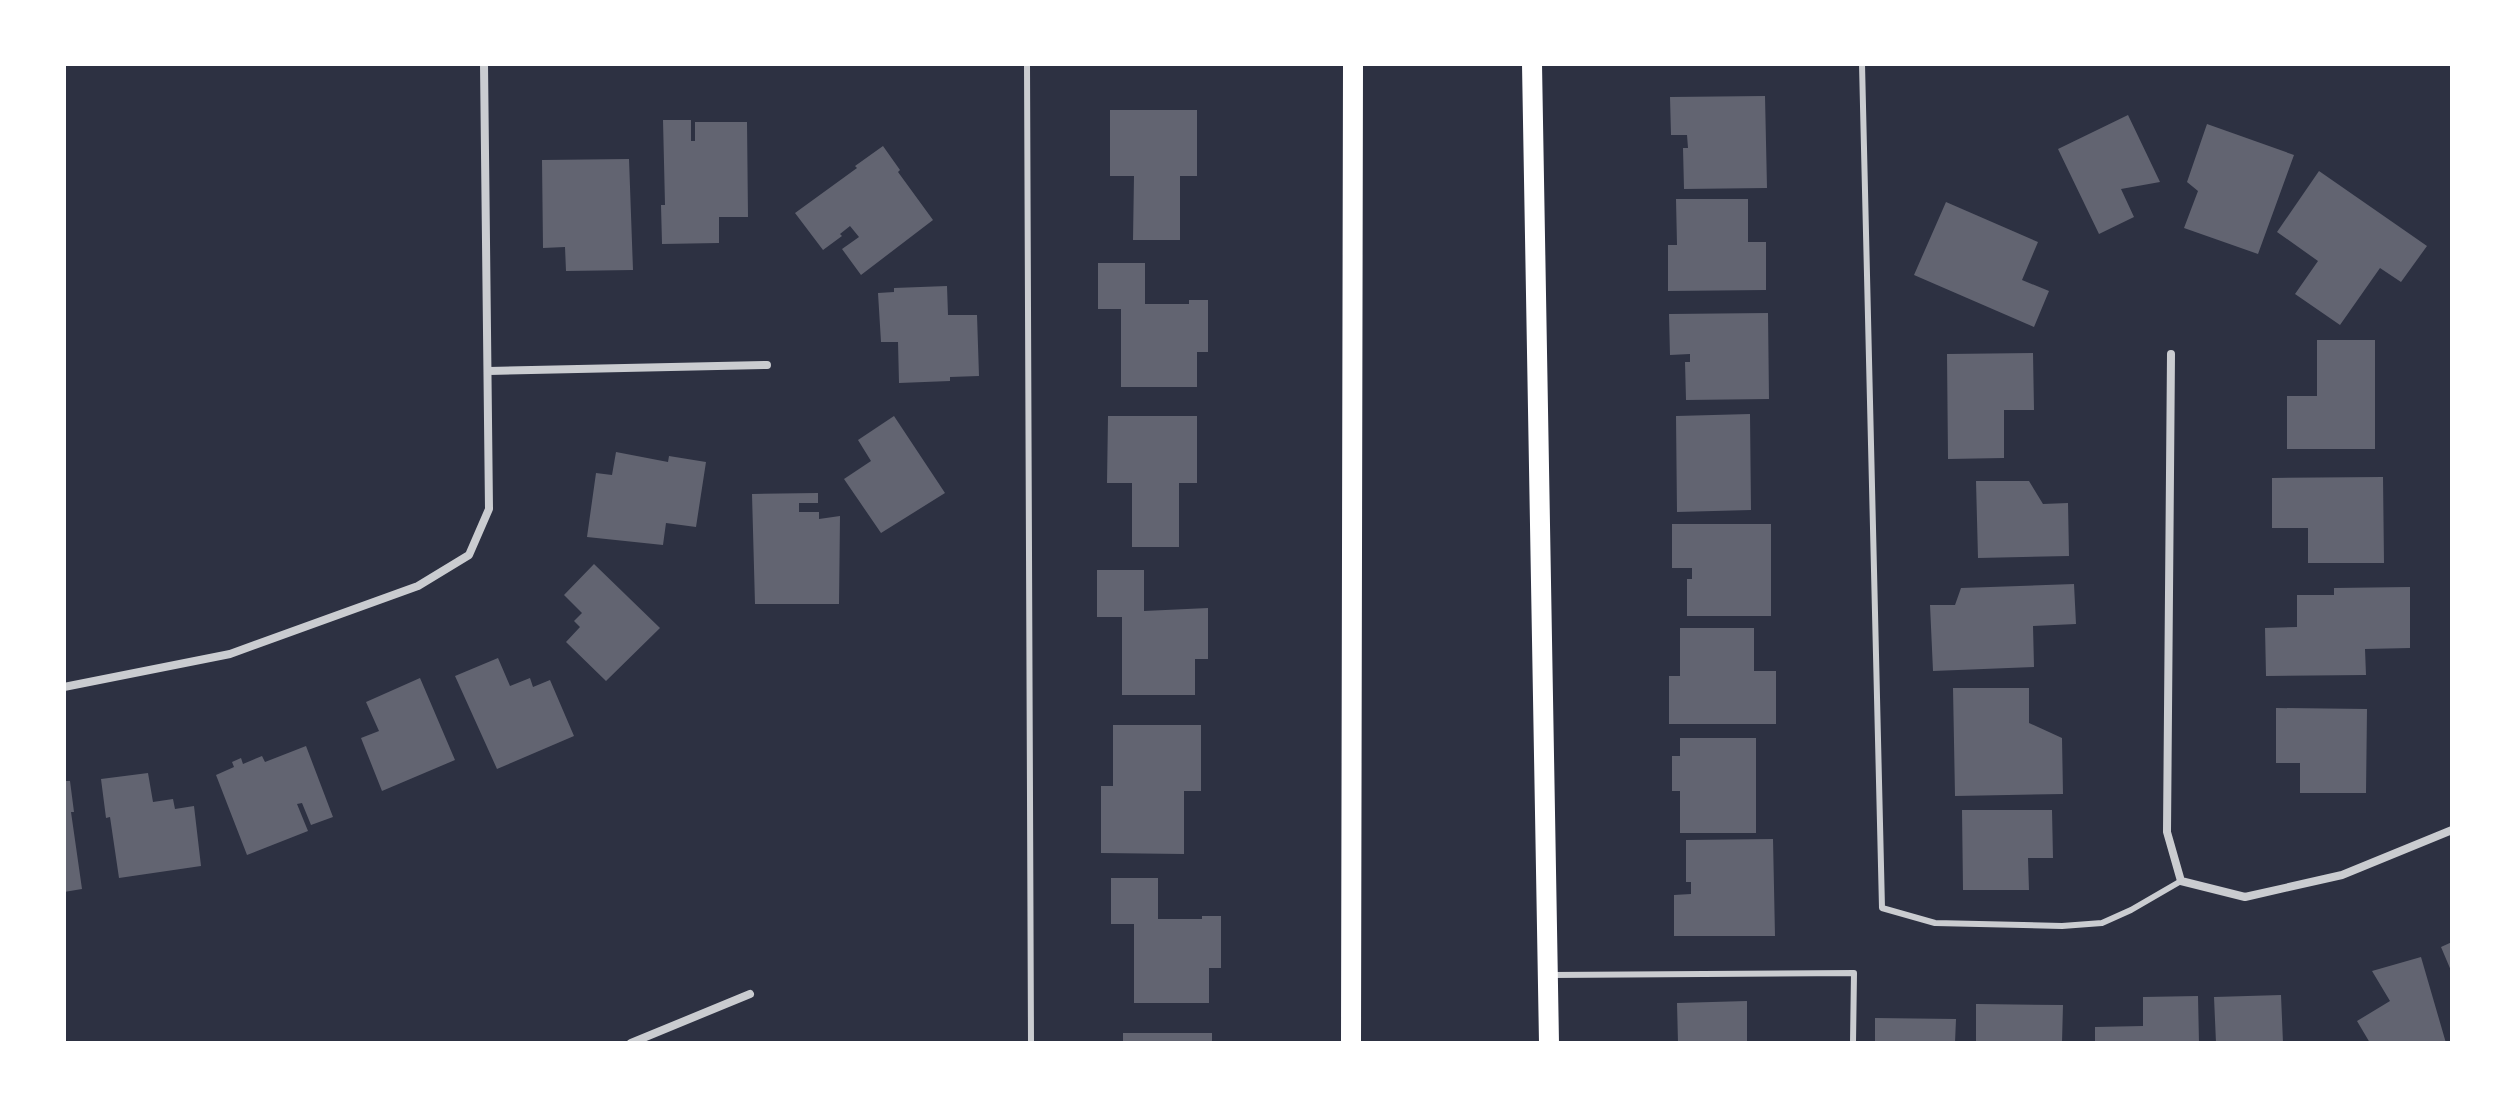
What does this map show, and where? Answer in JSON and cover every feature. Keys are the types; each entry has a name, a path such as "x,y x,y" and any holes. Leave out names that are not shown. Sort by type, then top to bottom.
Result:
{"main road":[{"path":"1351,1043 1353,64"},
{"path":"1532,64 1549,1043"}],"street":[{"path":"64,687 230,654 418,586 469,555 489,509 484,64"},
{"path":"2171,354 2167,832 2181,881 2245,897 2342,875 2452,830"},
{"path":"489,371 767,365"},
{"path":"631,1043 750,994"}],"lane":[{"path":"1027,64 1031,1043"},
{"path":"1862,64 1882,908 1935,923 2062,926 2102,923 2181,881"},
{"path":"1548,975 1854,973 1853,1043"}],"building":[{"path":"1765,96 1767,188 1684,189 1683,148 1688,148 1687,135 1671,135 1670,97"},
{"path":"1110,110 1197,110 1197,176 1180,176 1180,240 1133,240 1134,176 1110,176"},
{"path":"2128,115 2160,182 2121,189 2134,217 2099,234 2058,149"},
{"path":"663,120 691,120 691,141 695,141 695,122 747,122 748,217 719,217 719,243 662,244 661,205 665,205"},
{"path":"2207,124 2294,155 2258,254 2184,228 2198,191 2187,182"},
{"path":"883,146 933,220 861,275 842,249 859,237 850,226 823,250 795,213"},
{"path":"629,159 633,270 566,271 565,247 543,248 542,160"},
{"path":"2319,171 2427,246 2401,282 2380,268 2340,325 2295,294 2318,261 2277,232"},
{"path":"1676,199 1748,199 1748,242 1766,242 1766,290 1668,291 1668,245 1677,245"},
{"path":"1946,202 2038,242 2022,280 2049,291 2034,327 1914,275"},
{"path":"1098,263 1145,263 1145,304 1189,304 1189,300 1208,300 1208,352 1197,352 1197,387 1121,387 1121,309 1098,309"},
{"path":"947,286 948,315 977,315 979,376 950,377 950,381 899,383 898,342 881,342 878,293 894,292 894,288"},
{"path":"1768,313 1769,399 1686,400 1685,362 1690,362 1690,354 1670,355 1669,314"},
{"path":"2317,340 2375,340 2375,449 2287,449 2287,396 2317,396"},
{"path":"2033,353 2034,410 2004,410 2004,458 1948,459 1947,354"},
{"path":"1750,414 1751,510 1677,512 1676,416"},
{"path":"894,416 945,493 881,533 844,479 871,461 858,440"},
{"path":"1108,416 1197,416 1197,483 1179,483 1179,547 1132,547 1132,483 1107,483"},
{"path":"616,452 668,462 669,456 706,462 696,527 666,523 663,545 587,537 596,473 612,475"},
{"path":"2383,477 2384,563 2308,563 2308,528 2272,528 2272,478"},
{"path":"1976,481 2029,481 2043,504 2068,503 2069,556 1978,558"},
{"path":"818,493 818,503 799,503 799,512 819,512 819,519 840,516 839,604 755,604 752,494"},
{"path":"1672,524 1771,524 1771,616 1687,616 1687,579 1692,579 1692,568 1672,568"},
{"path":"594,564 660,628 606,681 566,642 580,627 574,621 582,613 564,595"},
{"path":"1097,570 1144,570 1144,611 1208,608 1208,659 1195,659 1195,695 1122,695 1122,617 1097,617"},
{"path":"2074,584 2076,624 2033,626 2034,667 1933,671 1930,605 1955,605 1961,588"},
{"path":"2410,587 2410,648 2365,649 2366,675 2266,676 2265,628 2297,627 2297,595 2334,595 2334,588"},
{"path":"1680,628 1754,628 1754,671 1776,671 1776,724 1669,724 1669,676 1680,676"},
{"path":"498,658 510,686 530,678 533,687 550,680 574,736 497,769 455,676"},
{"path":"420,678 455,760 382,791 361,738 379,731 366,702"},
{"path":"1953,688 2029,688 2029,723 2062,738 2063,794 1955,796"},
{"path":"2276,708 2367,709 2366,793 2300,793 2300,763 2276,763"},
{"path":"1113,725 1201,725 1201,791 1184,791 1184,854 1101,853 1101,786 1113,786"},
{"path":"1680,738 1756,738 1756,833 1680,833 1680,791 1672,791 1672,756 1680,756"},
{"path":"306,746 333,817 311,825 302,803 297,804 308,831 247,855 216,775 234,767 232,762 241,758 243,764 262,756 265,762"},
{"path":"148,773 153,802 173,799 175,809 194,806 201,866 119,878 101,779"},
{"path":"64,781 70,781 74,812 71,812 82,889 64,892"},
{"path":"1962,810 2052,810 2053,858 2028,858 2029,890 1963,890"},
{"path":"1773,839 1775,936 1674,936 1674,895 1691,894 1691,882 1686,882 1686,840"},
{"path":"1111,878 1158,878 1158,919 1221,916 1221,968 1209,968 1209,1003 1134,1003 1134,924 1111,924"},
{"path":"2452,942 2452,973 2441,947"},
{"path":"2421,957 2446,1043 2370,1043 2357,1021 2390,1001 2372,971"},
{"path":"2281,995 2283,1043 2216,1043 2214,997"},
{"path":"2198,996 2199,1043 2095,1043 2095,1027 2143,1026 2143,997"},
{"path":"1747,1001 1747,1043 1678,1043 1677,1003"},
{"path":"1976,1004 2063,1005 2062,1043 1976,1043"},
{"path":"1875,1018 1956,1019 1955,1043 1875,1043"},
{"path":"1123,1033 1212,1033 1212,1043 1123,1043"}]}
